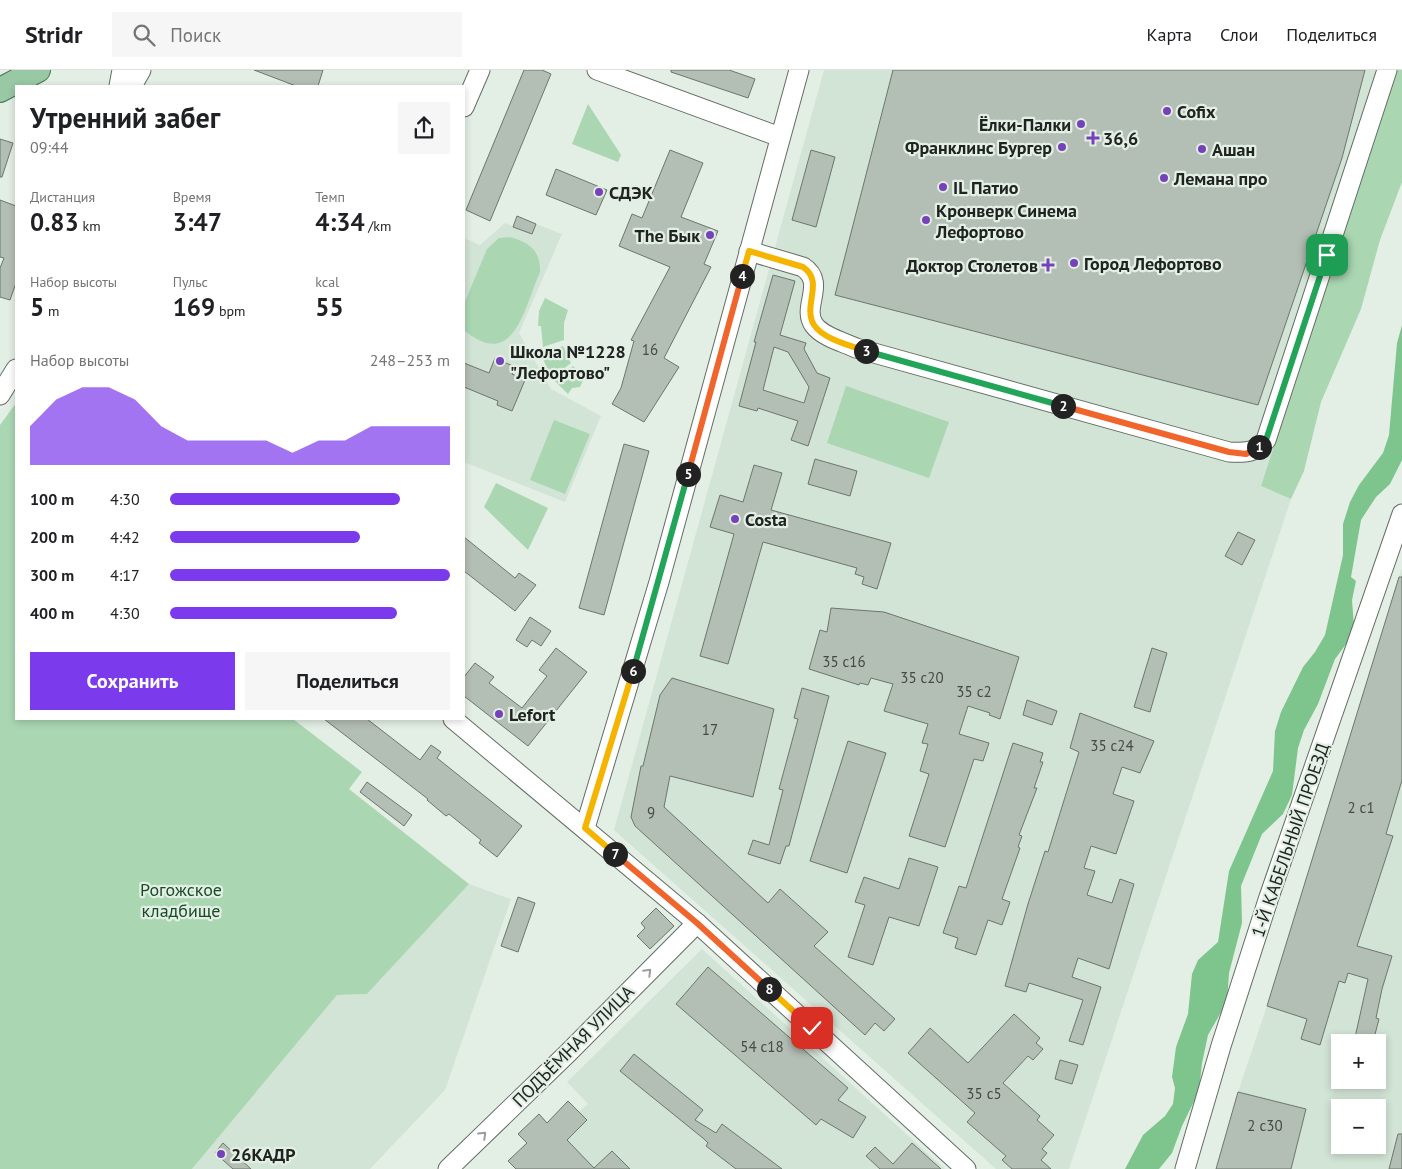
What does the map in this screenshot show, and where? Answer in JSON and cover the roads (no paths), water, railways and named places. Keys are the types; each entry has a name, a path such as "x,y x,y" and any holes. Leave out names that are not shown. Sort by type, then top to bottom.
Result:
{"main road":[{"path":"0,90 38,70"}],"street":[{"path":"120,85 122,70"},
{"path":"133,85 141,70"},
{"path":"465,105 480,70"},
{"path":"597,70 780,137"},
{"path":"585,828 647,625 798,70"},
{"path":"749,251 803,267 810,272 814,282 811,315 814,325 828,336 856,348 1229,452 1246,454 1256,450 1266,440 1388,70"},
{"path":"0,395 15,371"},
{"name":"1-Й КАБЕЛЬНЫЙ ПРОЕЗД","path":"1185,1169 1221,1046 1269,897 1402,514"},
{"path":"455,720 697,923 966,1169"},
{"name":"ПОДЪЁМНАЯ УЛИЦА","path":"448,1169 568,1053 697,923"}],"place":[{"name":"Cofix","path":"1167,111"},
{"name":"Ёлки-Палки","path":"1081,124"},
{"name":"36,6","path":"1093,138"},
{"name":"Франклинс Бургер","path":"1062,147"},
{"name":"Ашан","path":"1202,149"},
{"name":"Лемана про","path":"1164,178"},
{"name":"IL Патио","path":"943,187"},
{"name":"СДЭК","path":"599,192"},
{"name":"Кронверк Синема Лефортово","path":"926,220"},
{"name":"The Бык","path":"710,235"},
{"name":"Город Лефортово","path":"1074,263"},
{"name":"Доктор Столетов","path":"1048,265"},
{"name":"Школа №1228 \"Лефортово\"","path":"500,361"},
{"name":"Costa","path":"735,519"},
{"name":"Lefort","path":"499,714"},
{"name":"26КАДР","path":"221,1154"}],"park label":[{"name":"Рогожское кладбище","path":"181,900"}]}
